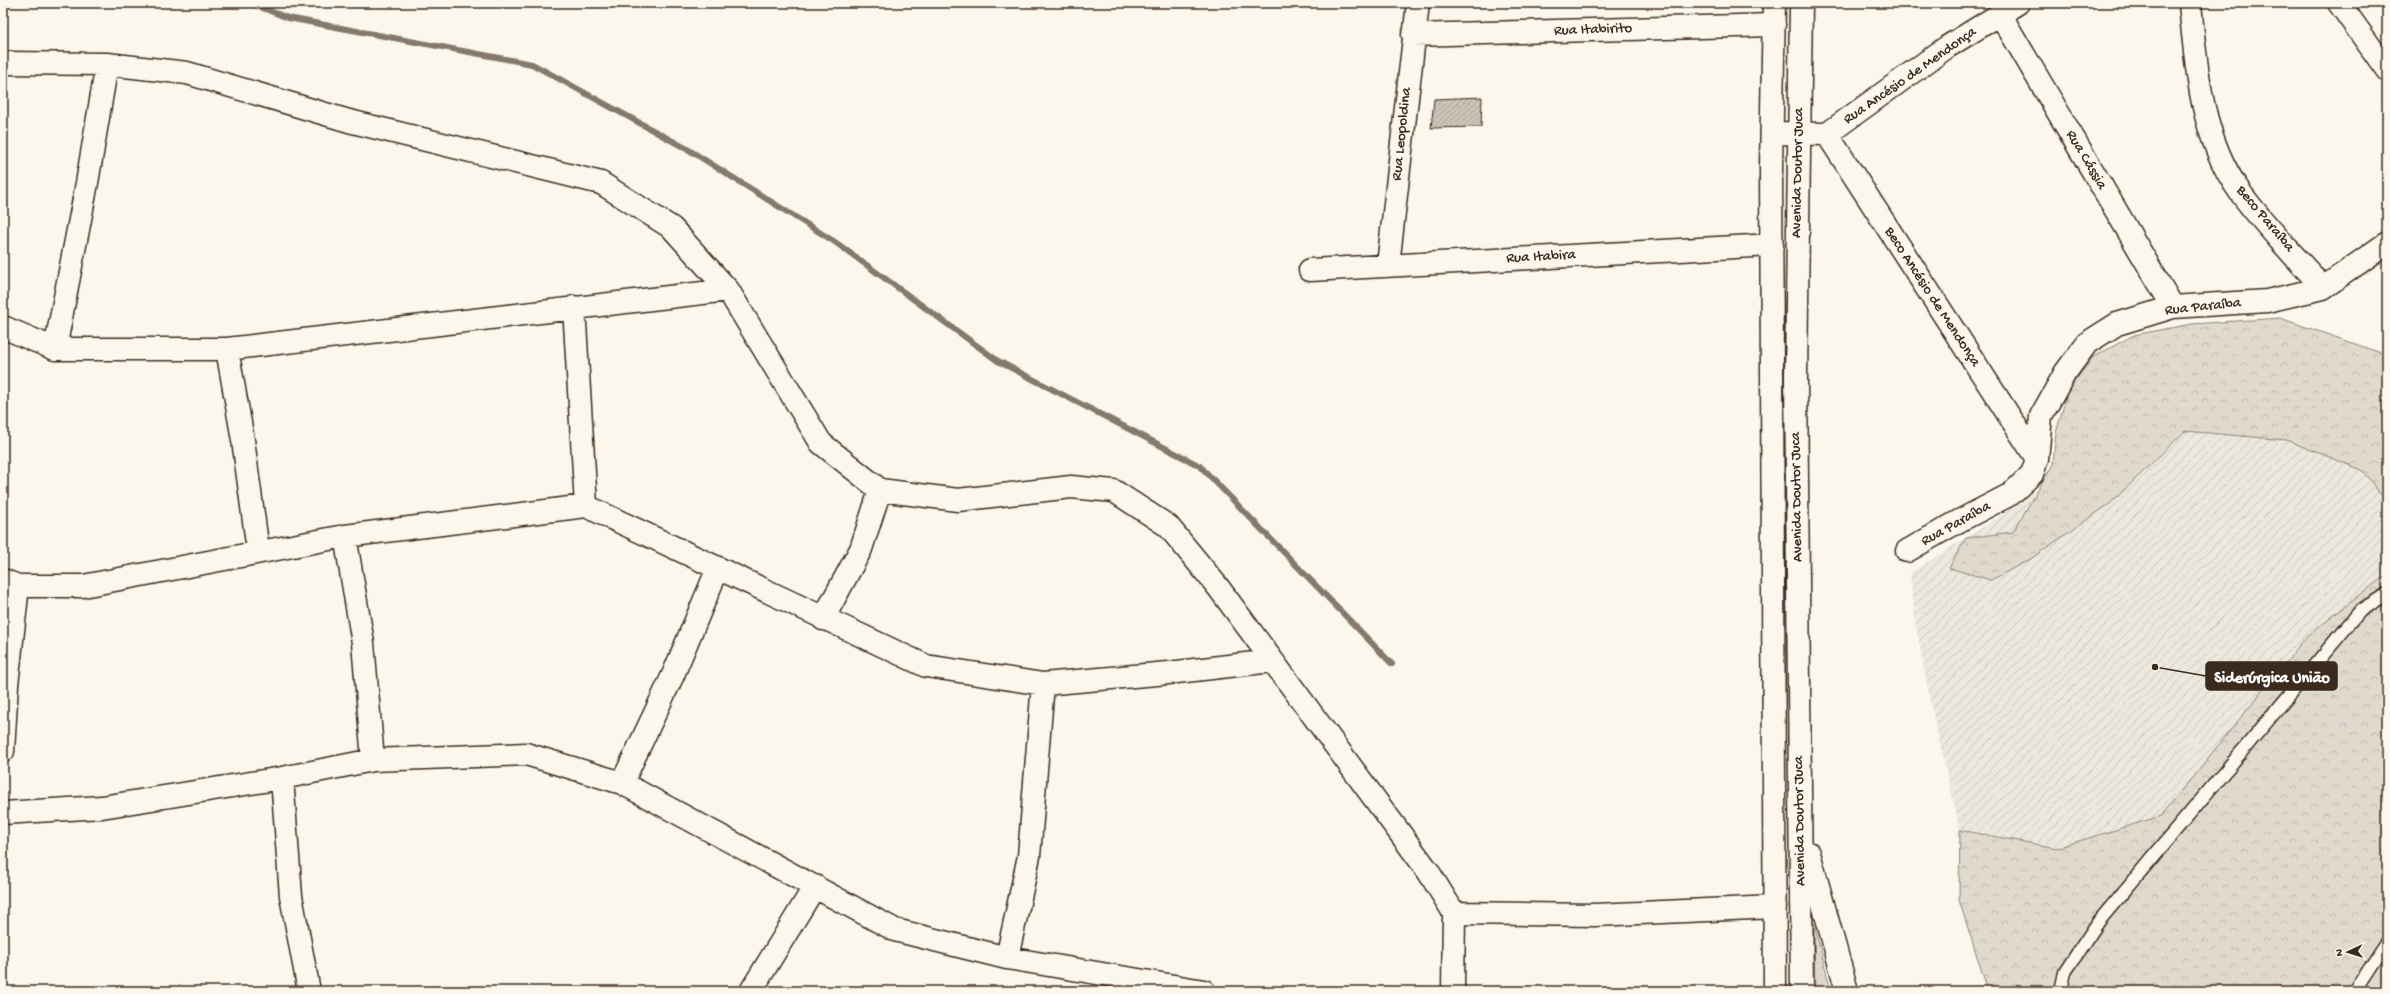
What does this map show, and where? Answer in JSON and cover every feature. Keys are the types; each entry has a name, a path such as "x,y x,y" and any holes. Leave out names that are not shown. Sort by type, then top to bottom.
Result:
{"street":[{"name":"Rua Leopoldina","path":"1388,265 1413,35 1418,3"},
{"name":"Avenida Doutor Juca","path":"1774,3 1772,245 1775,991"},
{"name":"Avenida Doutor Juca","path":"1801,3 1796,386 1802,991"},
{"name":"Beco Paraíba","path":"2190,3 2204,112 2221,157 2239,191 2323,288"},
{"path":"2339,3 2387,70"},
{"name":"Rua Ancésio de Mendonça","path":"1772,133 1827,134 1947,47 2009,8"},
{"name":"Rua Cássia","path":"2009,8 2173,307"},
{"name":"Rua Itabirito","path":"1413,35 1774,25"},
{"path":"3,63 107,64 187,73 349,121 601,183 672,228 728,290 821,443 880,490 958,500 1071,487 1114,491 1168,526 1218,587 1428,871 1454,913 1453,991"},
{"path":"55,349 88,183 107,64"},
{"name":"Beco Ancésio de Mendonça","path":"1827,134 2037,459"},
{"name":"Rua Paraíba","path":"1907,551 1959,521 2011,494 2032,474 2037,459 2041,416 2065,373 2087,343 2117,324 2173,307 2267,301 2323,288 2387,243"},
{"name":"Rua Itabira","path":"1310,270 1772,245"},
{"path":"3,327 55,349 227,349 728,290"},
{"path":"574,307 586,506"},
{"path":"227,349 243,440 258,551"},
{"path":"823,619 861,549 880,490"},
{"path":"3,751 7,685 10,583 83,586 258,551 345,536 586,506 823,619 926,666 1043,684 1168,673 1272,661"},
{"path":"345,536 363,643 372,760"},
{"path":"622,783 674,675 718,568"},
{"path":"1007,958 1029,856 1043,684"},
{"path":"3,814 102,807 282,778 372,760 526,754 622,783 895,930 1007,958 1146,986 1204,991"},
{"path":"282,778 291,896 309,991"},
{"path":"1800,812 1812,864 1846,991"},
{"path":"751,991 815,886"},
{"path":"1454,913 1595,914 1775,907"}],"lane":[{"path":"2061,991 2065,972 2099,921 2361,610 2387,594"},
{"path":"2355,991 2387,942"}],"shaded area":[{"path":"2280,318 2387,355 2387,991 1988,991 1959,900 1960,830 1931,706 1916,627 1910,573 2005,513 2040,486 2053,464 2056,433 2093,357 2134,335 2191,324"}],"green space":[{"path":"2280,318 2387,355 2387,503 2362,470 2286,440 2185,431 2111,503 2029,560 1991,580 1949,568 1966,538 2013,532 2053,464 2056,433 2068,390 2093,357 2134,335 2191,324"},
{"path":"2387,574 2387,991 1988,991 1959,900 1960,830 2056,848 2161,816 2306,637"},
{"path":"1814,923 1831,991 1815,991"}],"building":[{"path":"1482,97 1481,127 1431,128 1434,99"}],"waterway":[{"path":"250,3 288,18 532,64 689,150 835,242 998,361 1200,466 1392,664"}],"place":[{"name":"Siderúrgica União","path":"2155,667"}]}
